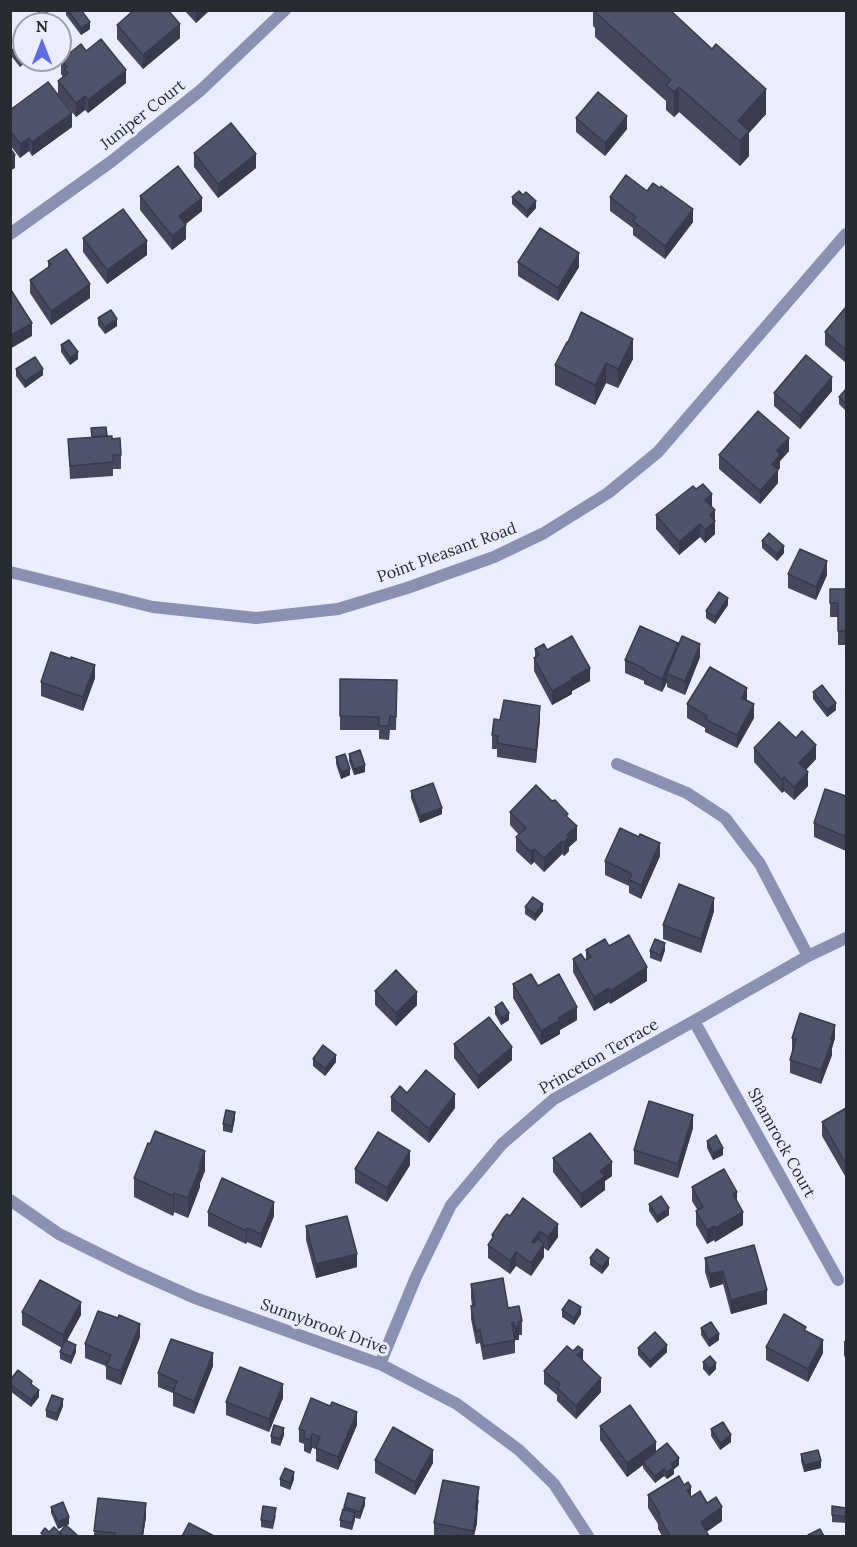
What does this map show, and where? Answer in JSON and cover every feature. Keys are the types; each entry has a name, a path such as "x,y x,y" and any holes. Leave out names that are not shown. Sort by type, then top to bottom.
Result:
{"street":[{"name":"Juniper Court","path":"10,234 112,161 201,90 285,10"},
{"name":"Point Pleasant Road","path":"10,572 153,607 256,618 338,609 407,588 494,557 544,533 608,493 658,452 846,234"},
{"path":"617,764 687,793 725,818 760,864 807,956"},
{"name":"Princeton Terrace","path":"380,1364 416,1277 451,1205 502,1144 554,1099 694,1022 807,956 846,938"},
{"name":"Shamrock Court","path":"694,1022 838,1280"},
{"name":"Sunnybrook Drive","path":"10,1200 59,1234 195,1298 380,1364 457,1404 519,1450 554,1484 588,1536"}],"building":[{"path":"68,10 81,10 90,22 81,28 72,12"},
{"path":"134,10 168,10 180,24 143,55 117,25"},
{"path":"597,10 670,10 712,49 716,44 766,89 738,121 749,131 740,141 679,87 674,92 666,85 671,80 595,12"},
{"path":"101,39 126,70 88,100 85,96 76,103 58,81 67,72 72,72 72,51 81,44 86,51"},
{"path":"48,82 72,113 32,142 29,138 20,144 10,131 10,116 12,115 10,110"},
{"path":"598,92 627,116 605,143 576,118"},
{"path":"231,123 256,154 218,184 194,153"},
{"path":"10,148 15,155 10,158"},
{"path":"178,166 202,198 179,216 186,225 172,236 140,196"},
{"path":"626,175 647,191 653,183 660,188 661,186 693,209 665,246 633,221 636,217 610,197"},
{"path":"519,191 523,195 526,192 536,201 527,211 512,197"},
{"path":"123,209 147,241 107,270 83,238"},
{"path":"540,228 579,253 558,288 518,262"},
{"path":"66,249 90,284 51,311 30,280 50,266 48,261"},
{"path":"10,290 32,323 10,336"},
{"path":"846,307 846,350 825,332"},
{"path":"111,310 117,319 105,327 98,318"},
{"path":"581,312 633,339 618,369 606,363 595,385 555,365"},
{"path":"69,340 78,352 70,358 61,345"},
{"path":"806,355 832,377 800,415 774,393"},
{"path":"35,357 43,369 25,381 16,369"},
{"path":"846,389 846,404 839,397"},
{"path":"758,411 789,438 777,450 780,455 772,464 778,470 760,491 719,455"},
{"path":"106,427 107,436 92,437 91,428"},
{"path":"112,436 112,439 120,438 121,455 113,455 113,462 70,466 68,439"},
{"path":"703,484 712,494 705,500 715,510 710,515 715,521 705,530 700,524 679,542 656,515 693,486 696,489"},
{"path":"769,533 784,546 777,554 762,541"},
{"path":"800,549 827,561 816,587 788,574"},
{"path":"830,589 846,589 846,631 838,631 838,603 830,603"},
{"path":"719,592 728,598 715,617 706,611"},
{"path":"640,626 678,643 662,679 625,660"},
{"path":"572,636 590,668 552,691 534,658 539,655 535,649 544,644 547,650"},
{"path":"682,636 700,644 685,681 667,674"},
{"path":"51,652 95,665 83,697 41,682"},
{"path":"710,667 747,688 742,698 754,704 737,735 709,721 705,718 707,716 687,704"},
{"path":"340,679 397,680 396,717 390,716 389,726 379,726 379,717 340,716"},
{"path":"822,685 836,703 827,710 813,692"},
{"path":"504,700 540,706 536,750 497,743 498,736 492,735 494,719 500,720"},
{"path":"779,722 796,738 802,731 816,745 799,763 808,772 794,787 784,777 782,780 754,748"},
{"path":"360,750 365,765 354,769 349,754"},
{"path":"345,754 350,769 341,772 336,757"},
{"path":"433,783 442,808 420,816 411,791"},
{"path":"536,785 552,801 555,800 568,814 566,816 577,826 567,835 569,837 564,843 562,841 544,858 534,849 531,852 516,837 526,828 510,812"},
{"path":"825,789 846,796 846,837 814,823"},
{"path":"620,828 660,843 641,885 629,880 632,874 605,861"},
{"path":"679,884 714,898 701,939 663,925"},
{"path":"533,897 543,904 535,914 525,907"},
{"path":"629,935 647,967 610,991 609,988 594,997 573,959 581,954 585,960 591,957 586,950 605,939 609,946"},
{"path":"655,939 665,943 661,955 650,951"},
{"path":"396,970 417,992 396,1013 375,991"},
{"path":"531,974 538,986 559,974 577,1007 541,1031 513,984"},
{"path":"502,1002 509,1013 501,1018 495,1007"},
{"path":"800,1013 835,1025 832,1041 821,1070 790,1060 796,1039 792,1038"},
{"path":"489,1017 512,1047 478,1076 454,1044"},
{"path":"323,1045 336,1055 325,1069 313,1059"},
{"path":"426,1070 455,1094 429,1129 391,1097 400,1086 407,1093"},
{"path":"649,1101 693,1115 678,1164 634,1150"},
{"path":"846,1108 846,1161 845,1162 822,1122"},
{"path":"226,1110 235,1112 232,1126 223,1124"},
{"path":"155,1131 205,1151 188,1198 174,1193 173,1196 134,1178"},
{"path":"378,1132 410,1151 387,1188 355,1169"},
{"path":"590,1133 612,1162 600,1171 605,1176 581,1194 553,1158"},
{"path":"716,1135 723,1148 713,1153 707,1141"},
{"path":"724,1169 737,1192 733,1194 743,1212 707,1230 696,1211 703,1207 692,1187"},
{"path":"222,1178 274,1202 261,1234 247,1228 246,1231 208,1212"},
{"path":"661,1196 669,1208 657,1216 649,1204"},
{"path":"523,1198 558,1224 548,1237 540,1231 532,1242 538,1239 544,1244 531,1263 516,1252 510,1261 488,1245 504,1217 507,1214 510,1216"},
{"path":"347,1216 357,1254 316,1264 306,1226"},
{"path":"754,1245 767,1290 731,1300 723,1271 710,1274 705,1258"},
{"path":"597,1249 609,1258 602,1267 590,1258"},
{"path":"503,1278 508,1308 519,1306 522,1321 518,1322 519,1326 515,1327 514,1322 512,1323 515,1340 483,1346 480,1330 476,1331 472,1313 471,1306 475,1305 471,1284"},
{"path":"40,1280 81,1302 63,1335 22,1312"},
{"path":"569,1300 581,1307 574,1318 562,1310"},
{"path":"98,1311 118,1318 119,1315 140,1324 121,1371 106,1366 111,1355 85,1344"},
{"path":"784,1314 806,1327 804,1330 823,1340 808,1369 766,1347"},
{"path":"711,1322 719,1334 709,1340 701,1328"},
{"path":"655,1332 667,1345 650,1361 638,1348"},
{"path":"171,1339 213,1353 194,1401 173,1392 177,1381 158,1373"},
{"path":"65,1340 76,1345 71,1357 60,1352"},
{"path":"567,1346 573,1351 578,1346 583,1350 577,1355 601,1378 576,1406 557,1388 560,1384 544,1371"},
{"path":"710,1356 716,1363 709,1369 703,1362"},
{"path":"240,1367 283,1384 269,1419 226,1402"},
{"path":"18,1370 39,1390 31,1400 10,1384 10,1380"},
{"path":"52,1395 63,1399 57,1414 46,1410"},
{"path":"311,1398 330,1406 332,1402 357,1412 338,1457 316,1448 320,1437 312,1434 310,1440 304,1438 305,1431 299,1429"},
{"path":"630,1405 656,1442 627,1463 600,1426"},
{"path":"723,1422 731,1435 720,1443 711,1429"},
{"path":"274,1425 284,1428 280,1439 271,1436"},
{"path":"393,1427 433,1450 415,1482 375,1460"},
{"path":"667,1443 679,1458 671,1464 674,1467 667,1472 664,1469 655,1476 643,1462"},
{"path":"818,1450 821,1461 804,1465 801,1454"},
{"path":"285,1468 294,1472 290,1483 280,1479"},
{"path":"679,1476 684,1485 688,1482 691,1487 687,1490 691,1497 700,1491 707,1503 716,1497 722,1507 701,1522 709,1536 670,1536 648,1495"},
{"path":"443,1480 479,1487 473,1531 434,1523"},
{"path":"348,1493 365,1498 360,1512 344,1507"},
{"path":"98,1498 146,1503 142,1536 115,1536 115,1533 94,1531"},
{"path":"63,1502 69,1517 58,1522 51,1507"},
{"path":"263,1506 276,1508 273,1522 261,1520"},
{"path":"832,1506 846,1508 846,1517 832,1515"},
{"path":"343,1509 355,1513 352,1523 340,1520"},
{"path":"189,1523 214,1536 182,1536"},
{"path":"66,1525 77,1535 63,1536 59,1533"},
{"path":"54,1527 63,1536 44,1536 41,1533 45,1528 49,1532"},
{"path":"820,1529 824,1536 808,1535"}]}
